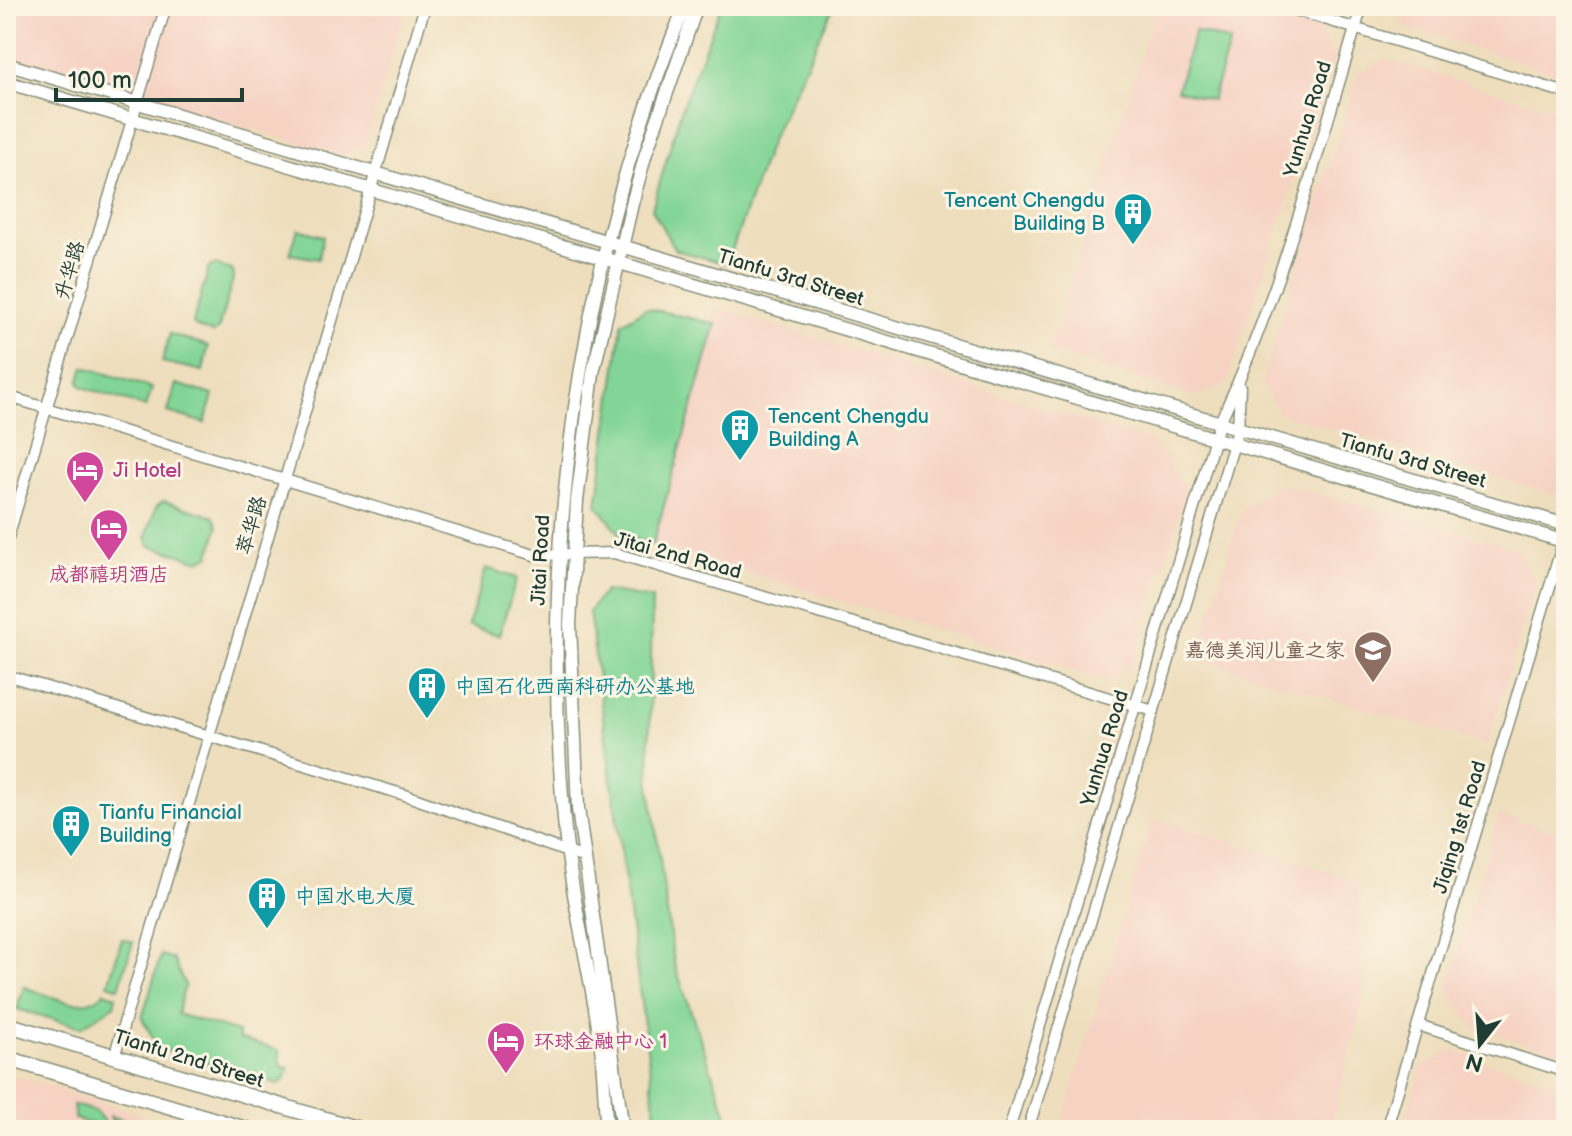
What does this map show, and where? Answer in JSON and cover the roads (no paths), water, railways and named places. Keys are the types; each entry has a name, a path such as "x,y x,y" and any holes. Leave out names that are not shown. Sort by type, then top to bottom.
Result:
{"main road":[{"name":"Tianfu 2nd Street","path":"6,1024 362,1130"},
{"path":"6,1058 249,1130"}],"street":[{"name":"升华路","path":"6,544 166,6"},
{"name":"萃华路","path":"114,1057 207,734 425,6"},
{"name":"Jitai Road","path":"607,1130 600,1040 568,852 557,702 558,554 566,473 588,332 629,160 685,6"},
{"name":"Jitai Road","path":"623,1130 582,857 571,709 570,624 577,501 593,373 618,265 646,153 697,6"},
{"path":"1282,6 1566,93"},
{"name":"Yunhua Road","path":"1009,1130 1214,439 1240,379 1362,6"},
{"name":"Tianfu 3rd Street","path":"6,64 622,249 1566,525"},
{"name":"Tianfu 3rd Street","path":"6,82 1232,446 1565,539"},
{"name":"Yunhua Road","path":"1028,1130 1238,430 1240,379"},
{"name":"Jitai 2nd Road","path":"6,396 534,555 614,553 1154,711"},
{"name":"Jiqing 1st Road","path":"1386,1130 1565,539"},
{"path":"6,675 405,795 582,857"},
{"path":"1418,1025 1566,1072"},
{"path":"187,1130 192,1113"}],"place":[{"name":"Tencent Chengdu Building B","path":"1133,246"},
{"name":"Tencent Chengdu Building A","path":"740,462"},
{"name":"Ji Hotel","path":"85,504"},
{"name":"成都禧玥酒店","path":"109,562"},
{"name":"嘉德美润儿童之家","path":"1373,684"},
{"name":"中国石化西南科研办公基地","path":"427,720"},
{"name":"Tianfu Financial Building","path":"71,858"},
{"name":"中国水电大厦","path":"267,930"},
{"name":"环球金融中心 1","path":"506,1075"}]}
